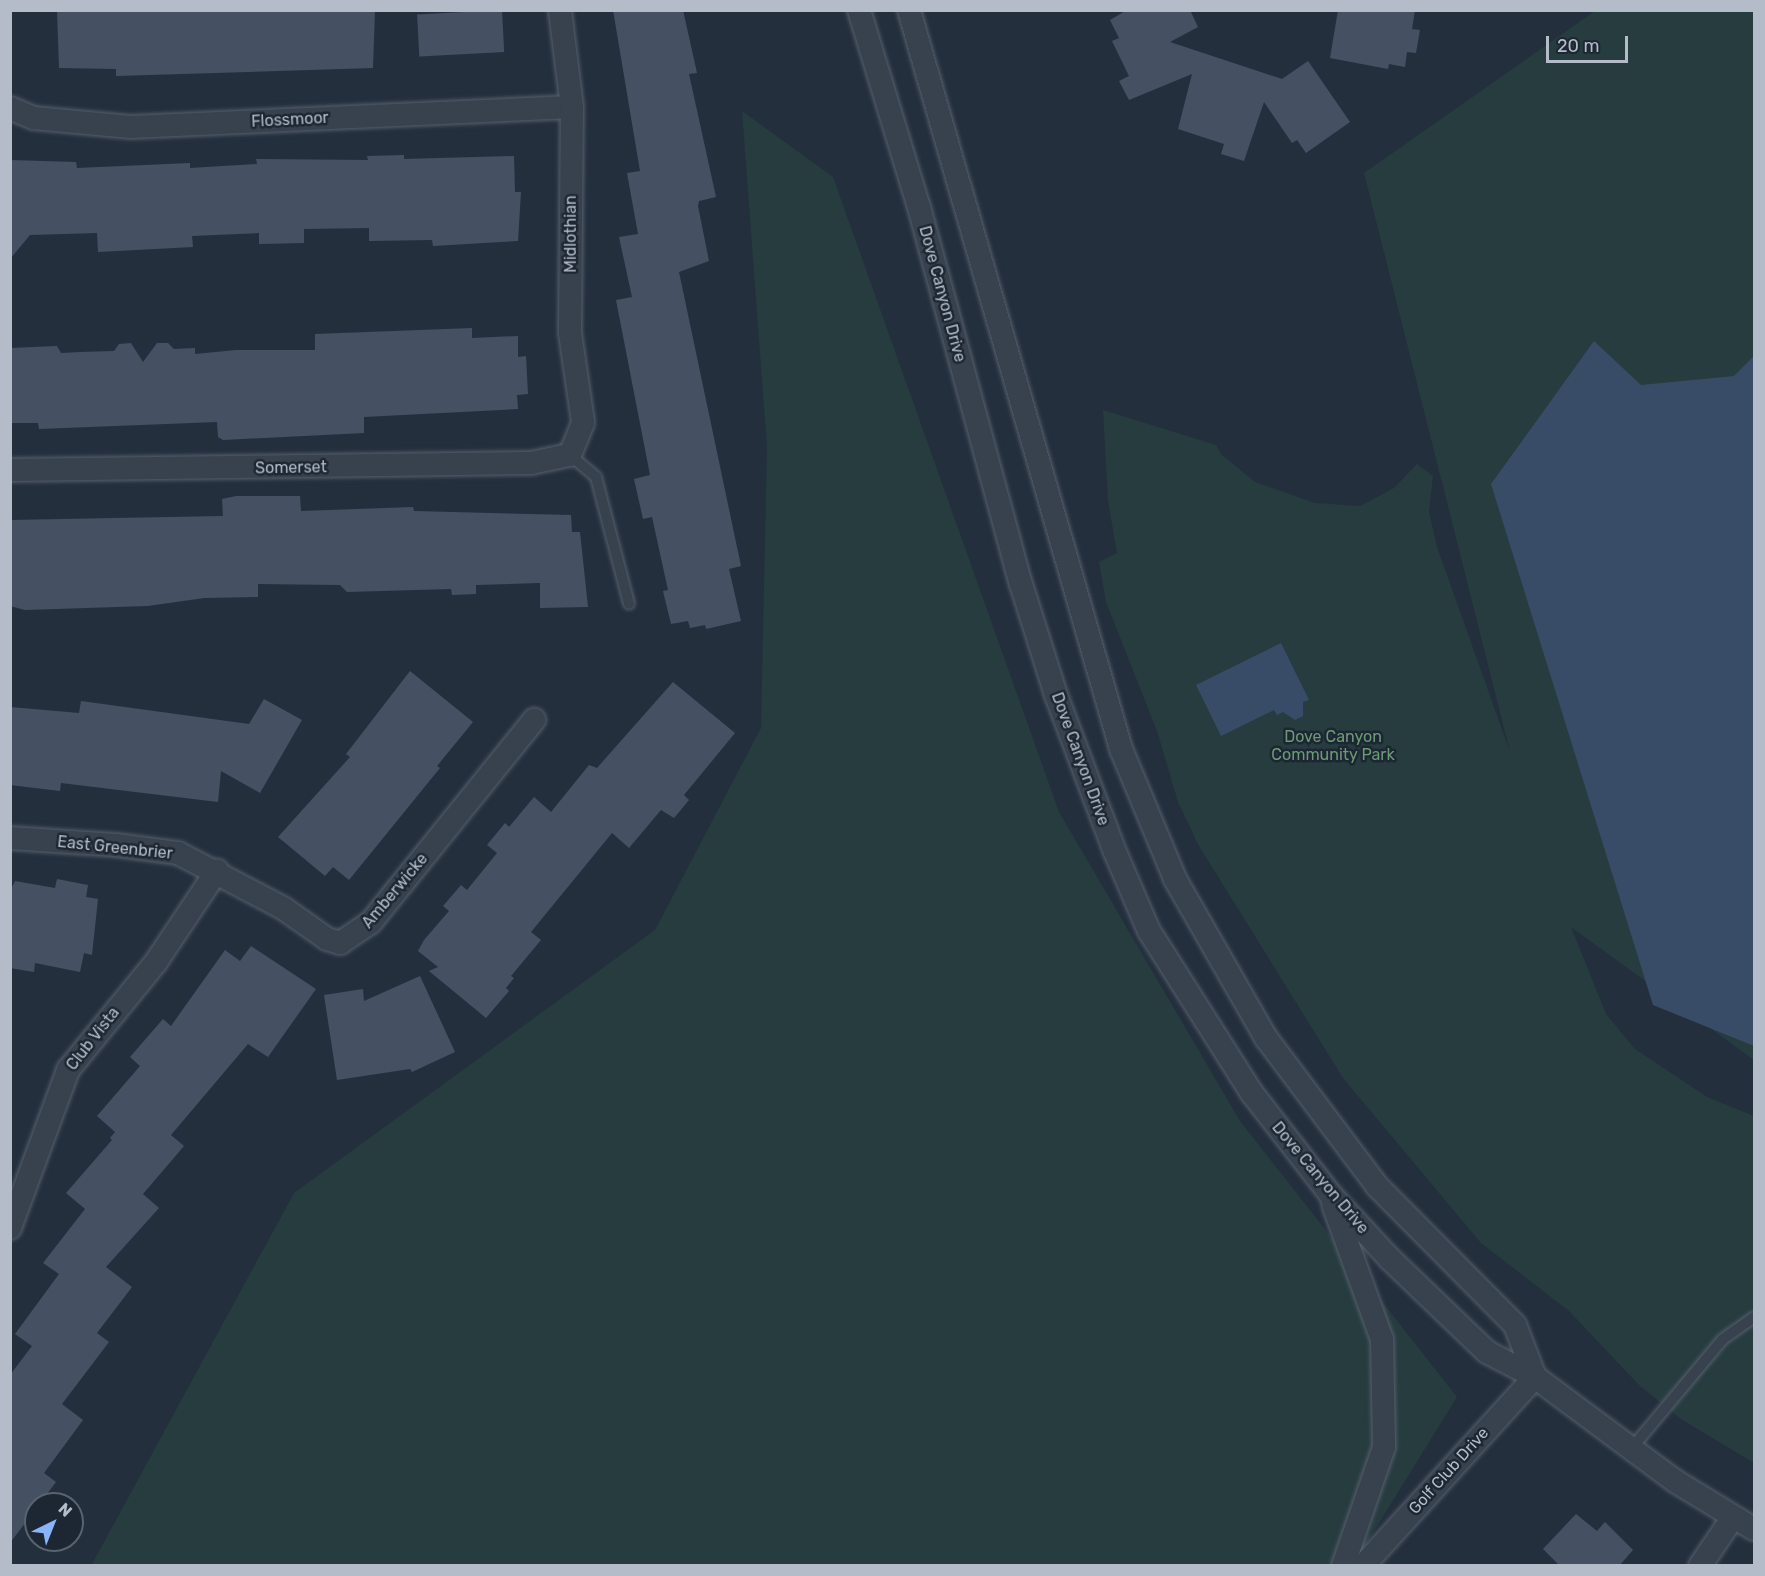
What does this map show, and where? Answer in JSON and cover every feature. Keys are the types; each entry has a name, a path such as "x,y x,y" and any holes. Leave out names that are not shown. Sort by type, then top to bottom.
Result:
{"street":[{"name":"Midlothian","path":"560,10 572,107 570,333 583,422 570,455"},
{"name":"Dove Canyon Drive","path":"859,10 919,207 1021,584 1056,695 1115,852 1149,931 1251,1092 1330,1194 1390,1259 1487,1352 1535,1377 1631,1449 1733,1517 1755,1529"},
{"path":"909,10 1120,749 1175,879 1266,1038 1377,1186 1515,1325 1535,1377"},
{"name":"Flossmoor","path":"10,108 34,118 131,127 572,107"},
{"name":"Somerset","path":"10,470 531,463 570,455"},
{"name":"Amberwicke","path":"217,871 283,908 327,939 340,943 371,922 534,720"},
{"name":"East Greenbrier","path":"10,838 116,845 178,854 217,871"},
{"name":"Club Vista","path":"10,1228 68,1070 156,962 217,871"},
{"path":"1330,1194 1382,1339 1384,1447 1343,1566"},
{"name":"Golf Club Drive","path":"1363,1566 1535,1377"},
{"path":"1700,1566 1733,1517"}],"lane":[{"path":"570,455 596,477 629,604"},
{"path":"1631,1449 1723,1339 1755,1317"}],"green space":[{"name":"Dove Canyon Community Park","path":"1595,11 1754,11 1754,1060 1571,927 1606,1014 1635,1049 1707,1097 1754,1116 1754,1463 1681,1419 1639,1385 1569,1311 1481,1243 1343,1078 1199,846 1178,802 1157,731 1106,602 1099,562 1117,553 1108,501 1103,410 1216,445 1221,454 1255,482 1315,503 1360,506 1394,488 1417,464 1433,476 1429,512 1437,547 1510,752 1364,173"},
{"path":"742,111 833,177 1059,812 1240,1121 1457,1397 1353,1565 91,1566 294,1193 655,930 761,728 767,447"}],"water":[{"path":"1594,341 1641,385 1734,376 1754,356 1754,1046 1653,1005 1491,484"},
{"path":"1281,643 1309,700 1303,702 1303,716 1295,720 1283,712 1277,715 1274,710 1221,736 1196,685"}],"building":[{"path":"57,10 375,10 373,68 116,76 116,69 59,68"},
{"path":"502,10 504,52 419,56 417,14"},
{"path":"613,10 683,10 697,73 689,74 716,197 699,201 698,206 709,261 679,272 741,566 729,569 741,621 706,629 705,625 690,628 688,621 671,624 663,591 668,590 652,517 643,519 634,479 650,475 616,300 632,297 619,237 638,234 627,173 640,171"},
{"path":"1127,10 1190,10 1198,27 1170,42 1282,79 1308,61 1350,122 1306,153 1297,140 1292,143 1264,102 1244,161 1221,154 1224,144 1178,129 1192,74 1129,100 1119,81 1129,76 1112,41 1119,38 1110,20"},
{"path":"1338,10 1415,10 1412,29 1420,30 1416,53 1407,52 1405,67 1389,64 1388,69 1330,58"},
{"path":"404,155 404,159 514,156 515,192 521,192 518,241 433,246 432,240 369,241 369,228 304,229 304,243 259,244 259,233 192,236 193,247 98,252 97,233 30,235 10,259 10,160 76,162 77,168 190,163 190,168 257,164 256,159 368,160 367,156"},
{"path":"472,328 472,338 518,336 518,357 526,356 528,394 517,395 518,409 364,417 364,433 223,440 218,437 217,422 39,429 38,423 10,423 10,348 57,346 61,353 114,351 119,344 131,343 143,362 157,343 168,343 174,349 195,348 195,354 236,350 315,350 315,334"},
{"path":"236,496 300,496 301,511 413,507 414,511 571,515 572,532 580,532 588,607 540,608 540,583 476,585 476,594 452,595 451,589 347,592 340,585 258,584 258,597 204,598 148,606 25,610 10,606 10,520 223,516 222,499"},
{"path":"410,671 473,722 437,766 440,768 349,880 333,867 325,876 278,837 350,757 346,754"},
{"path":"673,682 735,733 684,795 689,800 674,818 661,810 629,848 612,833 531,932 541,940 511,976 514,978 506,988 509,991 486,1018 429,971 438,967 418,951 424,940 449,911 443,906 461,885 467,890 497,853 487,845 505,823 509,827 534,797 551,812 589,765 597,768"},
{"path":"264,699 302,720 260,793 221,771 218,802 61,783 60,791 10,785 10,707 79,713 81,701 249,724"},
{"path":"57,879 88,885 86,897 98,899 92,955 84,953 80,972 35,963 34,972 10,968 10,891 15,881 55,888"},
{"path":"251,946 316,989 268,1057 248,1044 171,1135 184,1146 143,1194 159,1208 106,1267 132,1287 97,1333 109,1342 62,1404 83,1420 44,1473 56,1482 48,1492 24,1492 24,1524 10,1543 10,1375 32,1346 15,1334 59,1274 43,1263 85,1209 66,1193 112,1140 110,1138 115,1132 97,1116 140,1066 130,1057 163,1019 171,1026 225,950 240,961"},
{"path":"420,976 455,1052 412,1072 410,1069 337,1080 324,995 363,989 364,1001"},
{"path":"1576,1514 1597,1531 1605,1522 1633,1550 1619,1566 1560,1566 1543,1549"}]}
